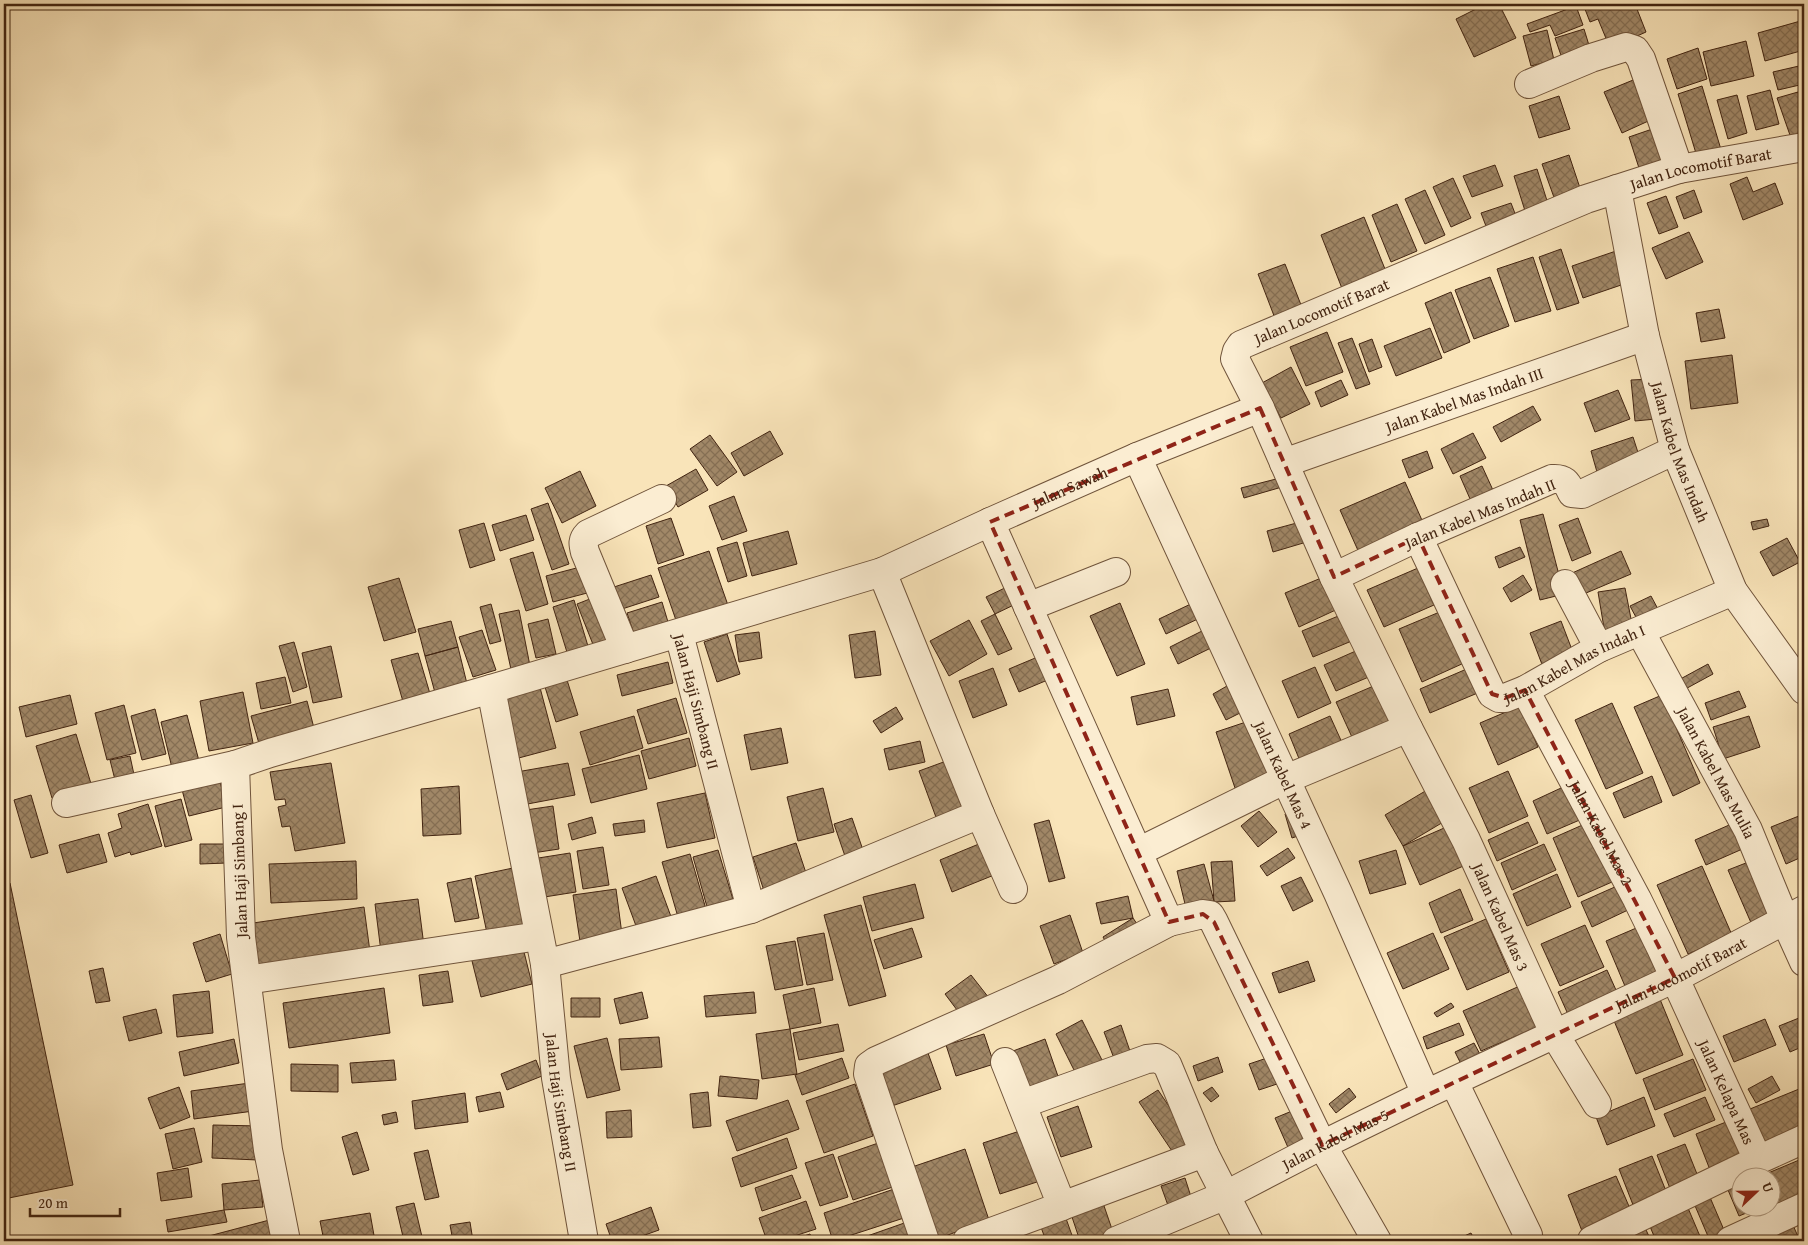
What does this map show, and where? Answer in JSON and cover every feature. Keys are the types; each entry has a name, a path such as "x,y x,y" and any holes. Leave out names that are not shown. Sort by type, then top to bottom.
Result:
{"street":[{"path":"1529,84 1591,58 1626,47 1635,50 1641,58 1679,169"},
{"name":"Jalan Locomotif Barat","path":"1408,728 1334,577 1260,408 1235,359 1241,345 1586,199 1679,169 1804,147"},
{"name":"Jalan Kabel Mas Indah","path":"1617,189 1645,336 1675,450 1733,591 1804,690"},
{"name":"Jalan Kabel Mas Indah III","path":"1284,463 1645,336"},
{"name":"Jalan Sawah","path":"679,634 882,572 1137,457 1260,408"},
{"name":"Jalan Kabel Mas Indah II","path":"1334,577 1418,537 1552,479 1566,481 1572,493 1582,494 1675,450"},
{"name":"Jalan Kabel Mas 4","path":"1137,457 1286,779 1426,1094"},
{"path":"625,649 583,543 588,534 662,499"},
{"path":"990,522 1169,922"},
{"name":"Jalan Kabel Mas Indah I","path":"1418,537 1492,694 1499,698 1505,698 1525,690 1599,648 1733,591"},
{"path":"882,572 980,814 1013,889"},
{"path":"1028,607 1116,572"},
{"path":"1565,584 1599,648"},
{"name":"Jalan Kabel Mas Mulia","path":"1640,631 1795,915 1804,962"},
{"name":"Jalan Haji Simbang II","path":"584,1241 556,1078 545,964 491,689 679,634 751,909"},
{"path":"66,804 235,764 491,689"},
{"name":"Jalan Kabel Mas 2","path":"1525,690 1637,899 1675,978"},
{"path":"1138,852 1286,779 1408,728"},
{"name":"Jalan Kabel Mas 3","path":"1408,728 1466,840 1554,1035 1596,1104"},
{"name":"Jalan Haji Simbang I","path":"235,764 241,936 268,1150 286,1241"},
{"path":"545,964 751,909 980,814"},
{"path":"925,1241 868,1074 869,1066 876,1061 1058,980 1169,922 1203,914 1210,915 1214,922 1322,1145 1376,1241"},
{"name":"Jalan Locomotif Barat","path":"1554,1035 1675,978 1795,915"},
{"path":"247,980 539,936"},
{"name":"Jalan Kelapa Mas","path":"1675,978 1758,1160 1804,1140"},
{"name":"Jalan Kabel Mas 5","path":"1116,1241 1226,1195 1426,1094 1554,1035"},
{"path":"1022,1104 1147,1059 1157,1058 1167,1064 1204,1153 1249,1241"},
{"path":"1005,1062 1062,1206"},
{"path":"1454,1082 1528,1235"},
{"path":"967,1241 1204,1153"},
{"path":"1592,1240 1758,1160"},
{"path":"1730,1241 1804,1207"}],"highlighted area":[{"path":"1260,408 1334,577 1418,537 1492,694 1505,698 1525,690 1675,978 1322,1145 1214,922 1203,914 1169,922 990,522"}],"building":[{"path":"1486,4 1499,4 1516,38 1474,57 1456,19"},
{"path":"1583,4 1635,4 1646,32 1610,48 1598,19 1590,22"},
{"path":"1576,6 1583,25 1555,36 1550,25 1530,32 1527,24"},
{"path":"1804,20 1804,50 1765,61 1758,33"},
{"path":"1584,29 1592,55 1564,64 1555,38"},
{"path":"1547,30 1554,60 1531,66 1523,36"},
{"path":"1746,41 1754,76 1711,86 1703,52"},
{"path":"1698,48 1707,79 1677,89 1667,59"},
{"path":"1799,66 1804,84 1778,90 1773,72"},
{"path":"1638,78 1655,118 1622,133 1604,92"},
{"path":"1702,86 1722,153 1698,160 1678,94"},
{"path":"1770,90 1779,124 1756,130 1747,96"},
{"path":"1798,92 1804,112 1804,133 1791,138 1777,98"},
{"path":"1737,95 1747,133 1728,139 1717,100"},
{"path":"1559,96 1570,129 1539,138 1529,106"},
{"path":"1664,125 1674,156 1639,168 1629,137"},
{"path":"1569,155 1582,194 1556,203 1542,164"},
{"path":"1495,165 1503,186 1472,197 1463,176"},
{"path":"1537,169 1549,207 1526,214 1514,176"},
{"path":"1747,177 1753,192 1775,183 1783,204 1743,220 1730,184"},
{"path":"1453,178 1471,218 1451,227 1433,187"},
{"path":"1425,190 1445,235 1425,244 1405,199"},
{"path":"1694,190 1702,212 1684,219 1676,197"},
{"path":"1666,196 1678,227 1659,234 1647,203"},
{"path":"1511,203 1519,224 1489,234 1481,213"},
{"path":"1397,204 1417,251 1391,262 1372,215"},
{"path":"1364,217 1387,274 1343,291 1321,235"},
{"path":"1689,232 1703,262 1666,279 1652,248"},
{"path":"1561,249 1579,303 1557,310 1539,257"},
{"path":"1616,251 1627,283 1583,298 1572,266"},
{"path":"1533,257 1551,311 1515,322 1497,269"},
{"path":"1285,264 1303,310 1276,321 1258,274"},
{"path":"1490,277 1509,326 1474,339 1455,290"},
{"path":"1451,292 1470,342 1444,353 1425,303"},
{"path":"1719,309 1725,338 1701,342 1696,313"},
{"path":"1430,328 1442,358 1396,376 1384,346"},
{"path":"1327,332 1343,372 1306,386 1290,347"},
{"path":"1352,338 1370,384 1356,389 1338,343"},
{"path":"1372,339 1382,367 1369,372 1359,344"},
{"path":"1732,355 1738,403 1691,409 1685,361"},
{"path":"1291,367 1310,404 1281,418 1262,383"},
{"path":"1653,379 1656,419 1635,421 1631,380"},
{"path":"1341,380 1348,395 1321,407 1315,392"},
{"path":"1618,390 1630,419 1595,432 1584,403"},
{"path":"1533,406 1541,420 1501,442 1493,427"},
{"path":"770,431 783,454 744,476 731,453"},
{"path":"1473,433 1486,458 1453,474 1441,449"},
{"path":"710,435 737,472 717,486 690,449"},
{"path":"1633,437 1642,465 1599,479 1591,451"},
{"path":"1427,451 1433,468 1409,478 1402,460"},
{"path":"1482,466 1497,499 1474,508 1460,476"},
{"path":"696,469 708,490 678,507 666,486"},
{"path":"580,471 596,506 562,523 545,488"},
{"path":"1280,478 1282,487 1244,498 1241,488"},
{"path":"1405,482 1425,527 1360,555 1340,510"},
{"path":"734,496 747,531 722,540 709,506"},
{"path":"548,503 569,564 552,570 531,509"},
{"path":"1543,514 1564,594 1540,600 1520,520"},
{"path":"526,515 534,540 500,551 492,525"},
{"path":"671,518 684,555 658,564 646,526"},
{"path":"1578,518 1591,553 1572,561 1559,525"},
{"path":"1767,519 1769,526 1753,530 1751,522"},
{"path":"1304,521 1310,541 1273,552 1267,531"},
{"path":"484,523 495,560 470,568 459,530"},
{"path":"788,531 797,564 752,576 743,543"},
{"path":"1787,538 1800,562 1773,576 1760,552"},
{"path":"737,542 747,576 728,582 717,548"},
{"path":"1520,547 1525,557 1499,568 1495,557"},
{"path":"709,551 730,611 679,629 658,568"},
{"path":"1621,551 1631,574 1579,596 1570,574"},
{"path":"533,552 548,604 526,611 510,559"},
{"path":"584,566 591,592 553,602 546,576"},
{"path":"1418,568 1434,605 1384,627 1367,590"},
{"path":"651,575 659,597 622,609 614,587"},
{"path":"1523,575 1532,590 1511,602 1503,588"},
{"path":"1326,576 1340,608 1299,627 1285,593"},
{"path":"399,578 416,632 384,641 368,587"},
{"path":"1011,585 1020,602 995,614 986,597"},
{"path":"1625,588 1633,629 1605,634 1598,592"},
{"path":"600,595 617,639 594,647 577,604"},
{"path":"1651,596 1659,611 1638,621 1630,606"},
{"path":"574,600 591,656 570,662 553,607"},
{"path":"662,602 671,632 637,643 627,613"},
{"path":"1195,602 1202,617 1166,634 1159,619"},
{"path":"1120,603 1145,664 1117,676 1090,616"},
{"path":"491,604 501,641 490,644 480,607"},
{"path":"519,610 531,671 512,674 499,614"},
{"path":"1442,611 1464,663 1422,682 1399,629"},
{"path":"1348,612 1359,638 1313,657 1302,631"},
{"path":"995,614 1012,649 998,655 981,621"},
{"path":"548,619 556,654 536,658 528,624"},
{"path":"969,620 987,654 949,676 930,641"},
{"path":"451,621 458,647 425,656 418,629"},
{"path":"1561,621 1574,655 1543,667 1530,633"},
{"path":"1206,629 1215,646 1178,664 1170,647"},
{"path":"482,630 496,670 473,677 459,637"},
{"path":"875,631 881,675 855,678 849,635"},
{"path":"759,632 762,658 739,662 735,635"},
{"path":"727,634 740,674 717,682 704,642"},
{"path":"294,642 307,687 293,692 279,646"},
{"path":"331,646 342,697 313,703 302,653"},
{"path":"1367,646 1378,673 1336,691 1324,665"},
{"path":"458,647 469,692 437,700 425,656"},
{"path":"418,653 433,704 406,712 391,660"},
{"path":"1040,656 1050,679 1019,692 1009,669"},
{"path":"668,662 673,683 622,696 617,675"},
{"path":"1708,664 1713,674 1678,693 1673,683"},
{"path":"1315,667 1331,703 1298,718 1282,681"},
{"path":"993,668 1007,705 973,718 959,681"},
{"path":"1469,668 1480,692 1430,713 1420,689"},
{"path":"285,677 291,703 261,709 256,683"},
{"path":"538,680 556,748 515,759 497,691"},
{"path":"567,680 578,715 556,722 545,687"},
{"path":"1383,682 1403,726 1356,746 1336,702"},
{"path":"1227,686 1240,713 1226,720 1213,694"},
{"path":"1168,689 1175,716 1137,725 1131,697"},
{"path":"1739,691 1746,707 1711,720 1705,703"},
{"path":"243,692 253,743 209,751 200,701"},
{"path":"70,695 77,724 26,737 19,707"},
{"path":"1662,695 1700,783 1673,796 1634,707"},
{"path":"676,698 687,733 648,744 637,710"},
{"path":"307,701 315,732 260,747 251,716"},
{"path":"1612,703 1643,773 1606,789 1575,720"},
{"path":"124,705 136,753 107,760 95,713"},
{"path":"1520,706 1538,747 1498,765 1480,723"},
{"path":"896,707 903,719 881,733 873,721"},
{"path":"155,709 166,754 142,760 131,716"},
{"path":"187,715 199,761 172,768 161,722"},
{"path":"634,716 643,748 590,765 580,732"},
{"path":"1330,716 1344,747 1302,766 1289,734"},
{"path":"1749,716 1760,747 1723,759 1713,727"},
{"path":"1252,720 1271,776 1235,788 1216,732"},
{"path":"781,728 788,763 751,770 744,735"},
{"path":"76,734 92,787 52,798 36,746"},
{"path":"689,738 696,766 649,779 641,751"},
{"path":"920,741 925,762 889,770 884,749"},
{"path":"639,755 647,789 591,803 582,769"},
{"path":"130,756 136,784 117,788 110,760"},
{"path":"949,760 967,809 937,820 919,771"},
{"path":"331,763 345,843 295,851 290,826 282,827 278,807 286,805 285,799 275,800 270,772"},
{"path":"568,763 575,795 517,806 511,773"},
{"path":"1508,771 1528,816 1489,833 1469,788"},
{"path":"1652,776 1662,802 1624,818 1613,793"},
{"path":"219,777 226,807 189,816 181,786"},
{"path":"1574,782 1589,816 1547,834 1533,801"},
{"path":"459,786 461,834 423,836 421,789"},
{"path":"823,788 834,832 798,841 787,797"},
{"path":"1427,790 1445,821 1403,846 1385,815"},
{"path":"705,793 715,838 667,848 657,803"},
{"path":"31,795 48,853 31,858 14,800"},
{"path":"181,799 192,840 165,847 155,806"},
{"path":"148,804 162,846 131,855 130,852 115,857 108,833 122,828 118,814"},
{"path":"553,806 559,849 526,854 519,811"},
{"path":"1259,811 1277,832 1258,847 1241,826"},
{"path":"1297,811 1304,834 1292,838 1285,814"},
{"path":"1804,814 1804,856 1786,864 1771,827"},
{"path":"592,817 596,833 572,840 568,824"},
{"path":"852,818 865,856 847,862 834,824"},
{"path":"644,820 645,832 615,836 613,824"},
{"path":"1049,820 1065,878 1049,882 1034,824"},
{"path":"1528,822 1538,843 1497,861 1488,840"},
{"path":"1736,822 1747,847 1706,865 1695,840"},
{"path":"1587,823 1612,882 1578,897 1553,838"},
{"path":"1451,825 1468,864 1420,885 1403,846"},
{"path":"99,834 107,862 67,873 59,845"},
{"path":"991,839 1004,871 952,892 940,860"},
{"path":"796,843 808,879 765,894 753,857"},
{"path":"200,844 227,844 227,863 200,864"},
{"path":"1544,844 1556,870 1512,890 1501,863"},
{"path":"603,847 609,885 583,889 577,851"},
{"path":"1288,848 1295,858 1267,876 1260,866"},
{"path":"718,850 735,906 709,914 693,857"},
{"path":"1396,850 1406,884 1370,894 1359,861"},
{"path":"570,853 576,892 538,898 532,859"},
{"path":"690,854 708,916 680,924 662,862"},
{"path":"356,861 357,899 271,903 269,864"},
{"path":"1232,861 1235,901 1214,902 1211,862"},
{"path":"1751,861 1774,915 1752,925 1728,870"},
{"path":"1204,864 1214,901 1186,908 1177,871"},
{"path":"1702,866 1732,935 1688,954 1657,885"},
{"path":"513,868 525,931 488,938 475,876"},
{"path":"1557,874 1571,907 1527,926 1513,894"},
{"path":"656,876 673,922 639,934 622,888"},
{"path":"1301,877 1313,901 1293,911 1281,886"},
{"path":"471,878 479,918 455,922 447,883"},
{"path":"10,883 73,1185 4,1199 4,885"},
{"path":"915,884 924,918 872,931 863,897"},
{"path":"1617,886 1628,910 1592,927 1581,902"},
{"path":"616,889 623,942 581,948 573,895"},
{"path":"1460,889 1473,920 1441,933 1429,903"},
{"path":"1128,896 1133,918 1101,924 1096,903"},
{"path":"418,899 424,946 381,952 375,904"},
{"path":"861,905 886,996 849,1006 824,915"},
{"path":"364,907 370,952 259,968 253,923"},
{"path":"1070,915 1083,953 1054,964 1040,926"},
{"path":"1133,918 1139,927 1108,946 1103,937"},
{"path":"1486,919 1509,972 1467,990 1444,937"},
{"path":"1648,923 1670,973 1627,991 1606,941"},
{"path":"1585,925 1604,967 1560,986 1541,944"},
{"path":"912,928 922,957 884,969 874,940"},
{"path":"824,933 833,980 807,985 797,938"},
{"path":"1433,933 1449,969 1403,989 1387,953"},
{"path":"220,934 232,974 206,982 193,943"},
{"path":"795,941 803,985 775,990 766,946"},
{"path":"522,944 532,984 481,997 471,957"},
{"path":"1308,961 1315,981 1279,993 1272,973"},
{"path":"103,968 110,1001 96,1003 89,971"},
{"path":"1607,970 1620,999 1571,1021 1558,992"},
{"path":"448,971 453,1002 423,1006 419,975"},
{"path":"971,975 989,998 963,1018 945,994"},
{"path":"1522,985 1540,1026 1481,1051 1463,1011"},
{"path":"384,988 390,1033 289,1048 283,1003"},
{"path":"814,988 821,1023 790,1029 783,995"},
{"path":"209,991 213,1033 177,1037 173,995"},
{"path":"642,992 648,1018 620,1024 614,999"},
{"path":"754,992 756,1013 706,1017 704,996"},
{"path":"1657,992 1683,1055 1636,1074 1610,1011"},
{"path":"571,998 600,998 600,1017 571,1017"},
{"path":"1451,1003 1454,1007 1437,1017 1434,1013"},
{"path":"156,1009 162,1033 129,1041 123,1017"},
{"path":"1804,1016 1804,1046 1790,1052 1779,1026"},
{"path":"1765,1019 1776,1045 1734,1062 1723,1036"},
{"path":"1082,1020 1103,1062 1077,1076 1056,1034"},
{"path":"1459,1023 1464,1035 1427,1049 1423,1037"},
{"path":"838,1024 844,1051 799,1060 793,1033"},
{"path":"1121,1025 1131,1054 1115,1061 1104,1032"},
{"path":"790,1029 797,1074 762,1079 756,1034"},
{"path":"984,1034 994,1064 956,1076 946,1045"},
{"path":"659,1037 662,1067 621,1070 619,1039"},
{"path":"607,1038 620,1090 587,1098 574,1046"},
{"path":"234,1039 239,1063 184,1076 179,1052"},
{"path":"1045,1039 1060,1082 1028,1093 1013,1051"},
{"path":"1474,1043 1482,1058 1463,1068 1455,1052"},
{"path":"928,1053 941,1089 889,1107 877,1071"},
{"path":"1218,1057 1223,1072 1198,1081 1193,1066"},
{"path":"842,1058 849,1078 802,1095 795,1075"},
{"path":"1267,1058 1277,1084 1259,1090 1249,1064"},
{"path":"1693,1059 1706,1090 1655,1110 1643,1079"},
{"path":"394,1060 396,1080 352,1083 350,1063"},
{"path":"536,1060 542,1076 507,1090 501,1074"},
{"path":"291,1064 338,1065 338,1092 291,1091"},
{"path":"720,1076 759,1080 757,1099 718,1096"},
{"path":"1772,1076 1780,1090 1756,1103 1748,1089"},
{"path":"257,1082 261,1110 194,1119 191,1091"},
{"path":"855,1084 873,1136 824,1153 806,1101"},
{"path":"179,1087 190,1117 160,1129 148,1098"},
{"path":"1212,1087 1219,1096 1211,1102 1203,1093"},
{"path":"1804,1087 1804,1129 1765,1145 1750,1109"},
{"path":"1349,1088 1356,1097 1336,1113 1329,1104"},
{"path":"1158,1090 1193,1142 1174,1154 1139,1102"},
{"path":"500,1092 504,1107 479,1112 476,1097"},
{"path":"708,1092 711,1126 693,1128 690,1094"},
{"path":"465,1093 468,1122 415,1129 412,1101"},
{"path":"1644,1097 1655,1126 1607,1145 1596,1117"},
{"path":"1705,1097 1715,1120 1674,1137 1664,1114"},
{"path":"788,1100 799,1129 737,1151 726,1121"},
{"path":"1078,1106 1092,1147 1061,1157 1047,1117"},
{"path":"631,1110 632,1137 607,1138 606,1112"},
{"path":"1292,1111 1307,1145 1290,1152 1275,1118"},
{"path":"396,1112 398,1122 384,1125 382,1115"},
{"path":"1731,1120 1747,1160 1712,1175 1696,1134"},
{"path":"213,1125 259,1126 258,1160 212,1158"},
{"path":"194,1128 202,1162 173,1169 165,1134"},
{"path":"1026,1129 1043,1180 1000,1194 983,1143"},
{"path":"357,1132 369,1170 353,1175 342,1137"},
{"path":"787,1138 797,1168 741,1187 732,1158"},
{"path":"884,1141 899,1185 853,1200 838,1157"},
{"path":"1685,1144 1699,1179 1671,1191 1657,1155"},
{"path":"965,1149 989,1220 937,1239 912,1167"},
{"path":"428,1150 439,1197 425,1200 414,1153"},
{"path":"833,1154 848,1197 820,1206 805,1163"},
{"path":"1652,1156 1668,1196 1635,1210 1619,1169"},
{"path":"1804,1158 1804,1195 1780,1205 1780,1168"},
{"path":"188,1168 192,1197 161,1201 157,1173"},
{"path":"792,1175 801,1198 762,1211 755,1188"},
{"path":"1616,1176 1631,1211 1582,1231 1568,1195"},
{"path":"1185,1178 1193,1203 1170,1211 1161,1186"},
{"path":"260,1180 263,1207 224,1210 222,1184"},
{"path":"897,1188 907,1217 833,1241 824,1213"},
{"path":"1709,1195 1727,1237 1716,1241 1710,1241 1693,1201"},
{"path":"1102,1200 1115,1238 1106,1241 1080,1241 1070,1211"},
{"path":"806,1201 816,1229 779,1241 767,1241 759,1218"},
{"path":"414,1203 423,1241 404,1241 396,1207"},
{"path":"651,1207 659,1230 628,1241 612,1241 606,1224"},
{"path":"1688,1208 1702,1241 1656,1241 1649,1224"},
{"path":"224,1210 227,1222 168,1232 166,1220"},
{"path":"1063,1210 1074,1241 1046,1241 1038,1219"},
{"path":"370,1213 375,1241 324,1241 320,1221"},
{"path":"277,1218 283,1241 190,1241"},
{"path":"910,1221 916,1241 853,1241"},
{"path":"470,1222 473,1241 453,1241 450,1225"},
{"path":"1643,1223 1651,1241 1597,1241"},
{"path":"1792,1223 1800,1241 1754,1241"},
{"path":"1471,1233 1475,1241 1453,1241"},
{"path":"810,1234 813,1241 789,1241"}]}
